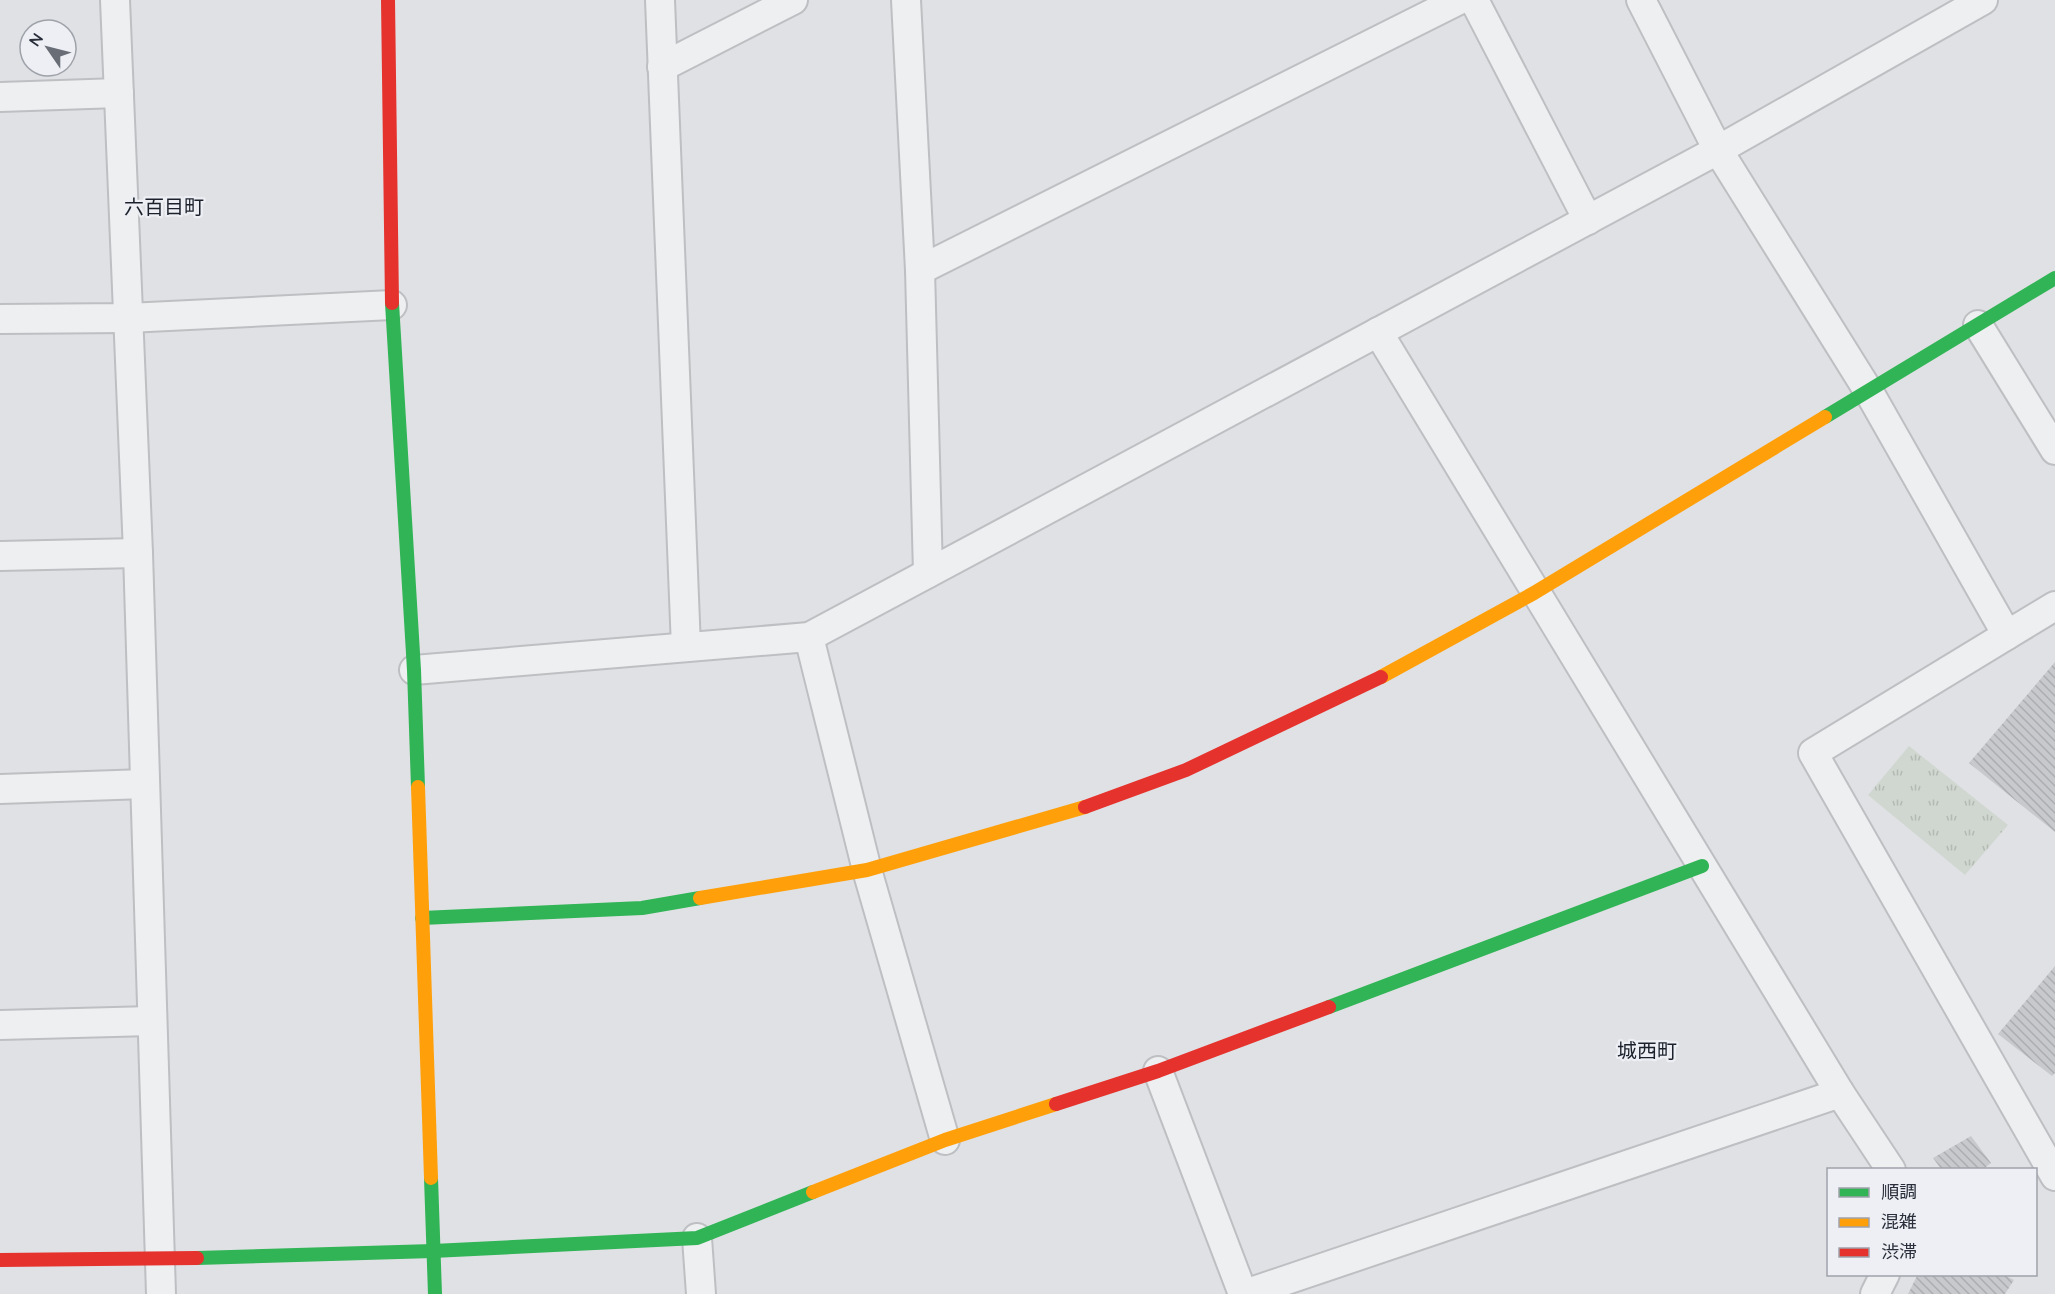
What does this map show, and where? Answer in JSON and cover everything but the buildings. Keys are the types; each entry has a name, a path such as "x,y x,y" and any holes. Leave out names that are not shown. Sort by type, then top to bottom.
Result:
{"street":[{"path":"115,0 138,553 161,1294"},
{"path":"388,0 392,305 414,670 435,1294"},
{"path":"660,0 686,647"},
{"path":"663,67 794,0"},
{"path":"906,0 920,270 928,573"},
{"path":"920,270 1459,0"},
{"path":"1474,0 1588,220"},
{"path":"1641,0 1718,150 1869,392 2007,635"},
{"path":"414,670 809,637 1718,150 1970,4"},
{"path":"0,97 119,93"},
{"path":"422,918 642,908 867,870 1094,804 1186,770 1359,689 1534,593 2055,278"},
{"path":"0,319 128,318 392,305"},
{"path":"1978,325 2055,450"},
{"path":"1377,332 1840,1093 1890,1168"},
{"path":"0,556 138,553"},
{"path":"2055,606 1813,753 2055,1176"},
{"path":"809,637 867,870 945,1140"},
{"path":"0,789 145,784"},
{"path":"0,1260 159,1259 433,1251 697,1238 945,1140 1158,1071 1702,866"},
{"path":"0,1025 152,1021"},
{"path":"1158,1071 1244,1294 1840,1093"},
{"path":"697,1238 701,1294"},
{"path":"1875,1294 1884,1276"}],"green space":[{"path":"1909,746 2008,825 1965,875 1868,795"}],"traffic: fast":[{"path":"1825,417 2055,278"},
{"path":"392,303 414,670 418,787"},
{"path":"1329,1007 1702,866"},
{"path":"422,918 642,908 700,898"},
{"path":"431,1178 435,1294"},
{"path":"197,1258 433,1251 697,1238 813,1192"}],"traffic: slow":[{"path":"1381,677 1534,593 1825,417"},
{"path":"418,787 431,1178"},
{"path":"700,898 867,870 1085,807"},
{"path":"813,1192 945,1140 1056,1104"}],"traffic: jam":[{"path":"388,0 392,303"},
{"path":"1085,807 1186,770 1381,677"},
{"path":"1056,1104 1158,1071 1329,1007"},
{"path":"0,1260 197,1258"}],"district":[{"name":"六百目町","path":"164,207"},
{"name":"城西町","path":"1647,1051"}]}
